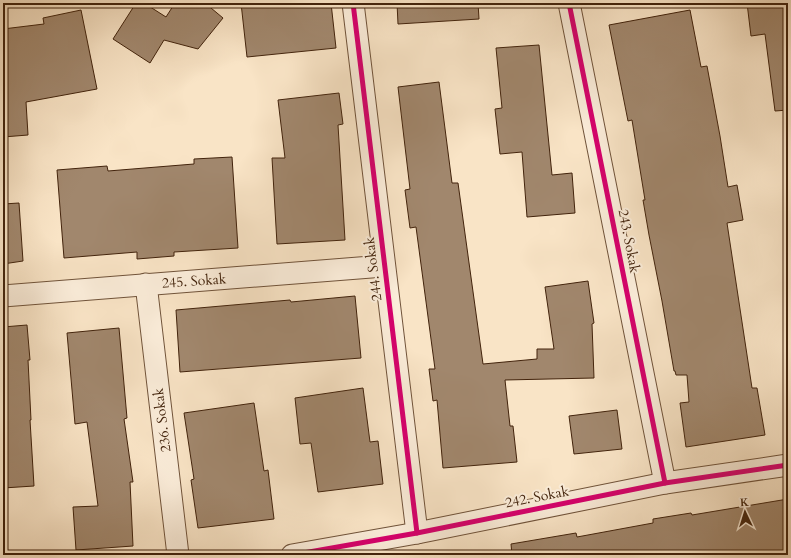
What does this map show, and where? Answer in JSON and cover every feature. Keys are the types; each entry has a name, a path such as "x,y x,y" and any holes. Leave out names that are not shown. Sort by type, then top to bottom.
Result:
{"street":[{"name":"244. Sokak","path":"353,3 417,533"},
{"name":"243. Sokak","path":"569,3 665,483"},
{"name":"245. Sokak","path":"3,296 384,266"},
{"name":"236. Sokak","path":"146,284 178,555"},
{"name":"242. Sokak","path":"292,555 417,533 665,483 788,466"}],"building":[{"path":"136,3 144,3 166,17 175,3 205,3 223,18 198,49 164,40 150,63 113,39"},
{"path":"241,3 331,3 336,48 247,57"},
{"path":"397,3 478,3 479,19 398,24"},
{"path":"747,3 788,3 788,110 775,111 765,34 751,36"},
{"path":"81,10 97,89 26,102 28,135 3,137 3,29 44,24 43,18"},
{"path":"690,10 701,67 707,66 728,187 737,185 743,220 727,223 752,388 757,388 765,435 686,447 680,403 689,402 687,375 676,375 674,371 643,200 645,200 632,120 628,121 609,25"},
{"path":"539,45 552,175 572,173 575,213 527,217 522,152 500,154 495,109 502,108 496,48"},
{"path":"439,82 452,183 458,183 483,364 537,359 537,349 554,349 545,287 588,281 594,323 592,324 594,378 505,380 510,426 513,426 517,462 443,468 437,400 433,401 429,369 435,369 416,227 410,228 405,190 410,189 398,87"},
{"path":"339,93 343,124 338,125 345,240 277,244 272,158 285,158 278,100"},
{"path":"232,157 238,248 174,252 174,256 137,259 137,252 64,258 57,170 107,166 108,171 194,164 194,159"},
{"path":"19,203 23,261 3,264 3,204"},
{"path":"355,296 361,358 180,372 176,310"},
{"path":"27,325 30,360 28,360 34,486 3,488 3,327"},
{"path":"119,328 127,418 124,419 133,482 130,482 133,546 76,550 73,507 98,506 87,422 75,424 67,333"},
{"path":"363,388 370,442 378,441 383,484 318,492 311,443 300,444 295,398"},
{"path":"254,403 264,471 268,470 274,519 198,528 191,480 194,479 184,413"},
{"path":"617,410 622,449 574,454 569,416"},
{"path":"788,499 788,555 512,555 511,544 576,533 577,537 653,523 653,519 691,513 692,515"}],"cycle path":[{"path":"353,3 417,533"},
{"path":"569,3 665,483"},
{"path":"292,555 417,533 665,483 788,465"}]}
